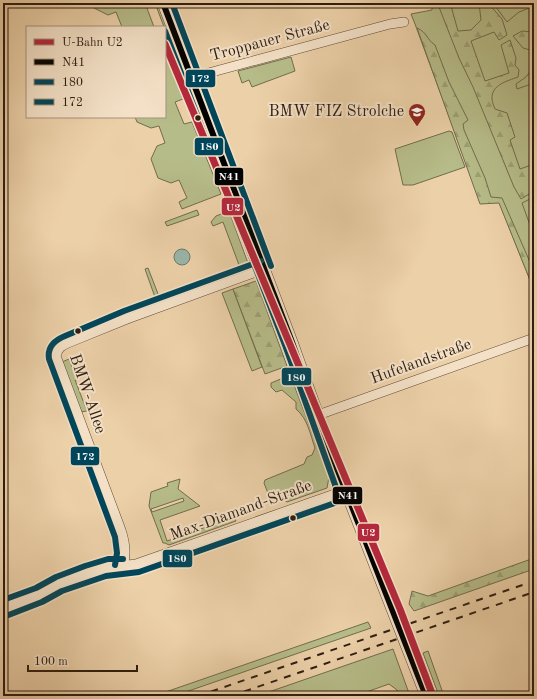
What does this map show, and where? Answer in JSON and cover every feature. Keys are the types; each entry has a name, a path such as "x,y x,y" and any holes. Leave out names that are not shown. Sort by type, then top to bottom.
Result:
{"street":[{"path":"163,3 346,490 426,696"},
{"name":"Troppauer Straße","path":"190,78 390,24 404,22"},
{"name":"BMW-Allee","path":"123,567 126,558 121,530 56,356 57,350 60,346 264,269"},
{"name":"Hufelandstraße","path":"318,415 534,338"},
{"name":"Max-Diamand-Straße","path":"3,609 39,595 59,584 97,570 109,567 123,567 161,556 346,490"}],"green space":[{"path":"92,3 145,3 154,26 122,26 116,12 108,15 94,8"},
{"path":"155,3 158,3 187,79 184,80 166,32 166,26 164,26"},
{"path":"430,3 534,3 534,290 499,202 481,203 411,14 432,10 432,5 430,6"},
{"path":"479,3 488,3 502,19 507,35 499,40 494,32 471,41 485,81 509,73 501,45 510,40 516,58 515,65 519,70 518,77 500,84 494,90 492,99 495,109 507,113 515,137 510,140 520,169 534,164 534,191 521,199 514,187 439,7 451,6 458,31 471,30 481,20"},
{"path":"493,3 534,3 534,9 532,7 519,12 507,22"},
{"path":"417,28 423,32 435,45 449,82 468,120 463,124 464,130 485,178 491,197 502,198 533,269 534,290 499,203 480,204"},
{"path":"522,31 534,31 534,51 523,48 513,36"},
{"path":"166,56 183,99 175,102 184,124 192,122 221,194 182,209 179,202 187,198 179,180 171,183 158,178 151,159 157,146 165,143 159,126 151,128 137,122 135,118 166,118"},
{"path":"291,57 295,71 252,87 249,80 242,83 238,71"},
{"path":"534,66 534,83 517,89 516,84 526,77"},
{"path":"449,131 452,132 465,167 413,185 403,185 395,149"},
{"path":"534,197 534,236 522,203"},
{"path":"197,210 199,215 167,226 165,222"},
{"path":"229,211 248,263 243,267 214,278 213,276 239,265 223,222 213,226 211,222 216,216"},
{"path":"148,268 160,299 156,300 145,269"},
{"path":"256,281 287,366 265,374 233,289"},
{"path":"233,289 262,367 252,371 222,293"},
{"path":"69,359 87,411 80,412 62,362"},
{"path":"288,376 291,377 329,477 327,488 287,502 281,498 271,501 264,483 265,480 304,464 307,457 312,455 315,448 306,422 296,409 296,402 282,390 276,392 271,387 271,383"},
{"path":"180,479 178,489 200,506 160,520 167,541 234,517 236,521 169,545 163,543 149,506 151,492 168,486 167,483","holes":["183,498 184,501 152,512 151,509"]},
{"path":"534,558 534,569 414,611 409,604 412,591 428,596"},
{"path":"368,622 371,628 174,696 154,696"},
{"path":"393,649 410,696 399,696 397,690 389,684 355,696 257,696"},
{"path":"428,651 444,696 439,696 423,653"}],"shaded area":[{"path":"182,249 188,251 190,257 188,263 182,265 176,263 174,257 176,251"}],"railway":[{"path":"198,696 534,581"},
{"path":"231,696 534,592"}],"metro line":[{"name":"U2","path":"166,46 400,609 433,696"}],"transit line":[{"name":"N41","path":"163,3 292,342 338,471 426,696"},
{"name":"172","path":"172,3 271,266"},
{"name":"180","path":"166,34 285,345 338,493"},
{"name":"172","path":"115,565 117,553 115,537 49,359 49,351 52,344 61,338 124,311 261,261"},
{"name":"180","path":"6,616 42,602 62,591 106,576 139,572 349,498"},
{"name":"172","path":"3,600 36,588 56,577 85,566 108,559 123,559"}],"place":[{"name":"BMW FIZ Strolche","path":"417,127"}]}
